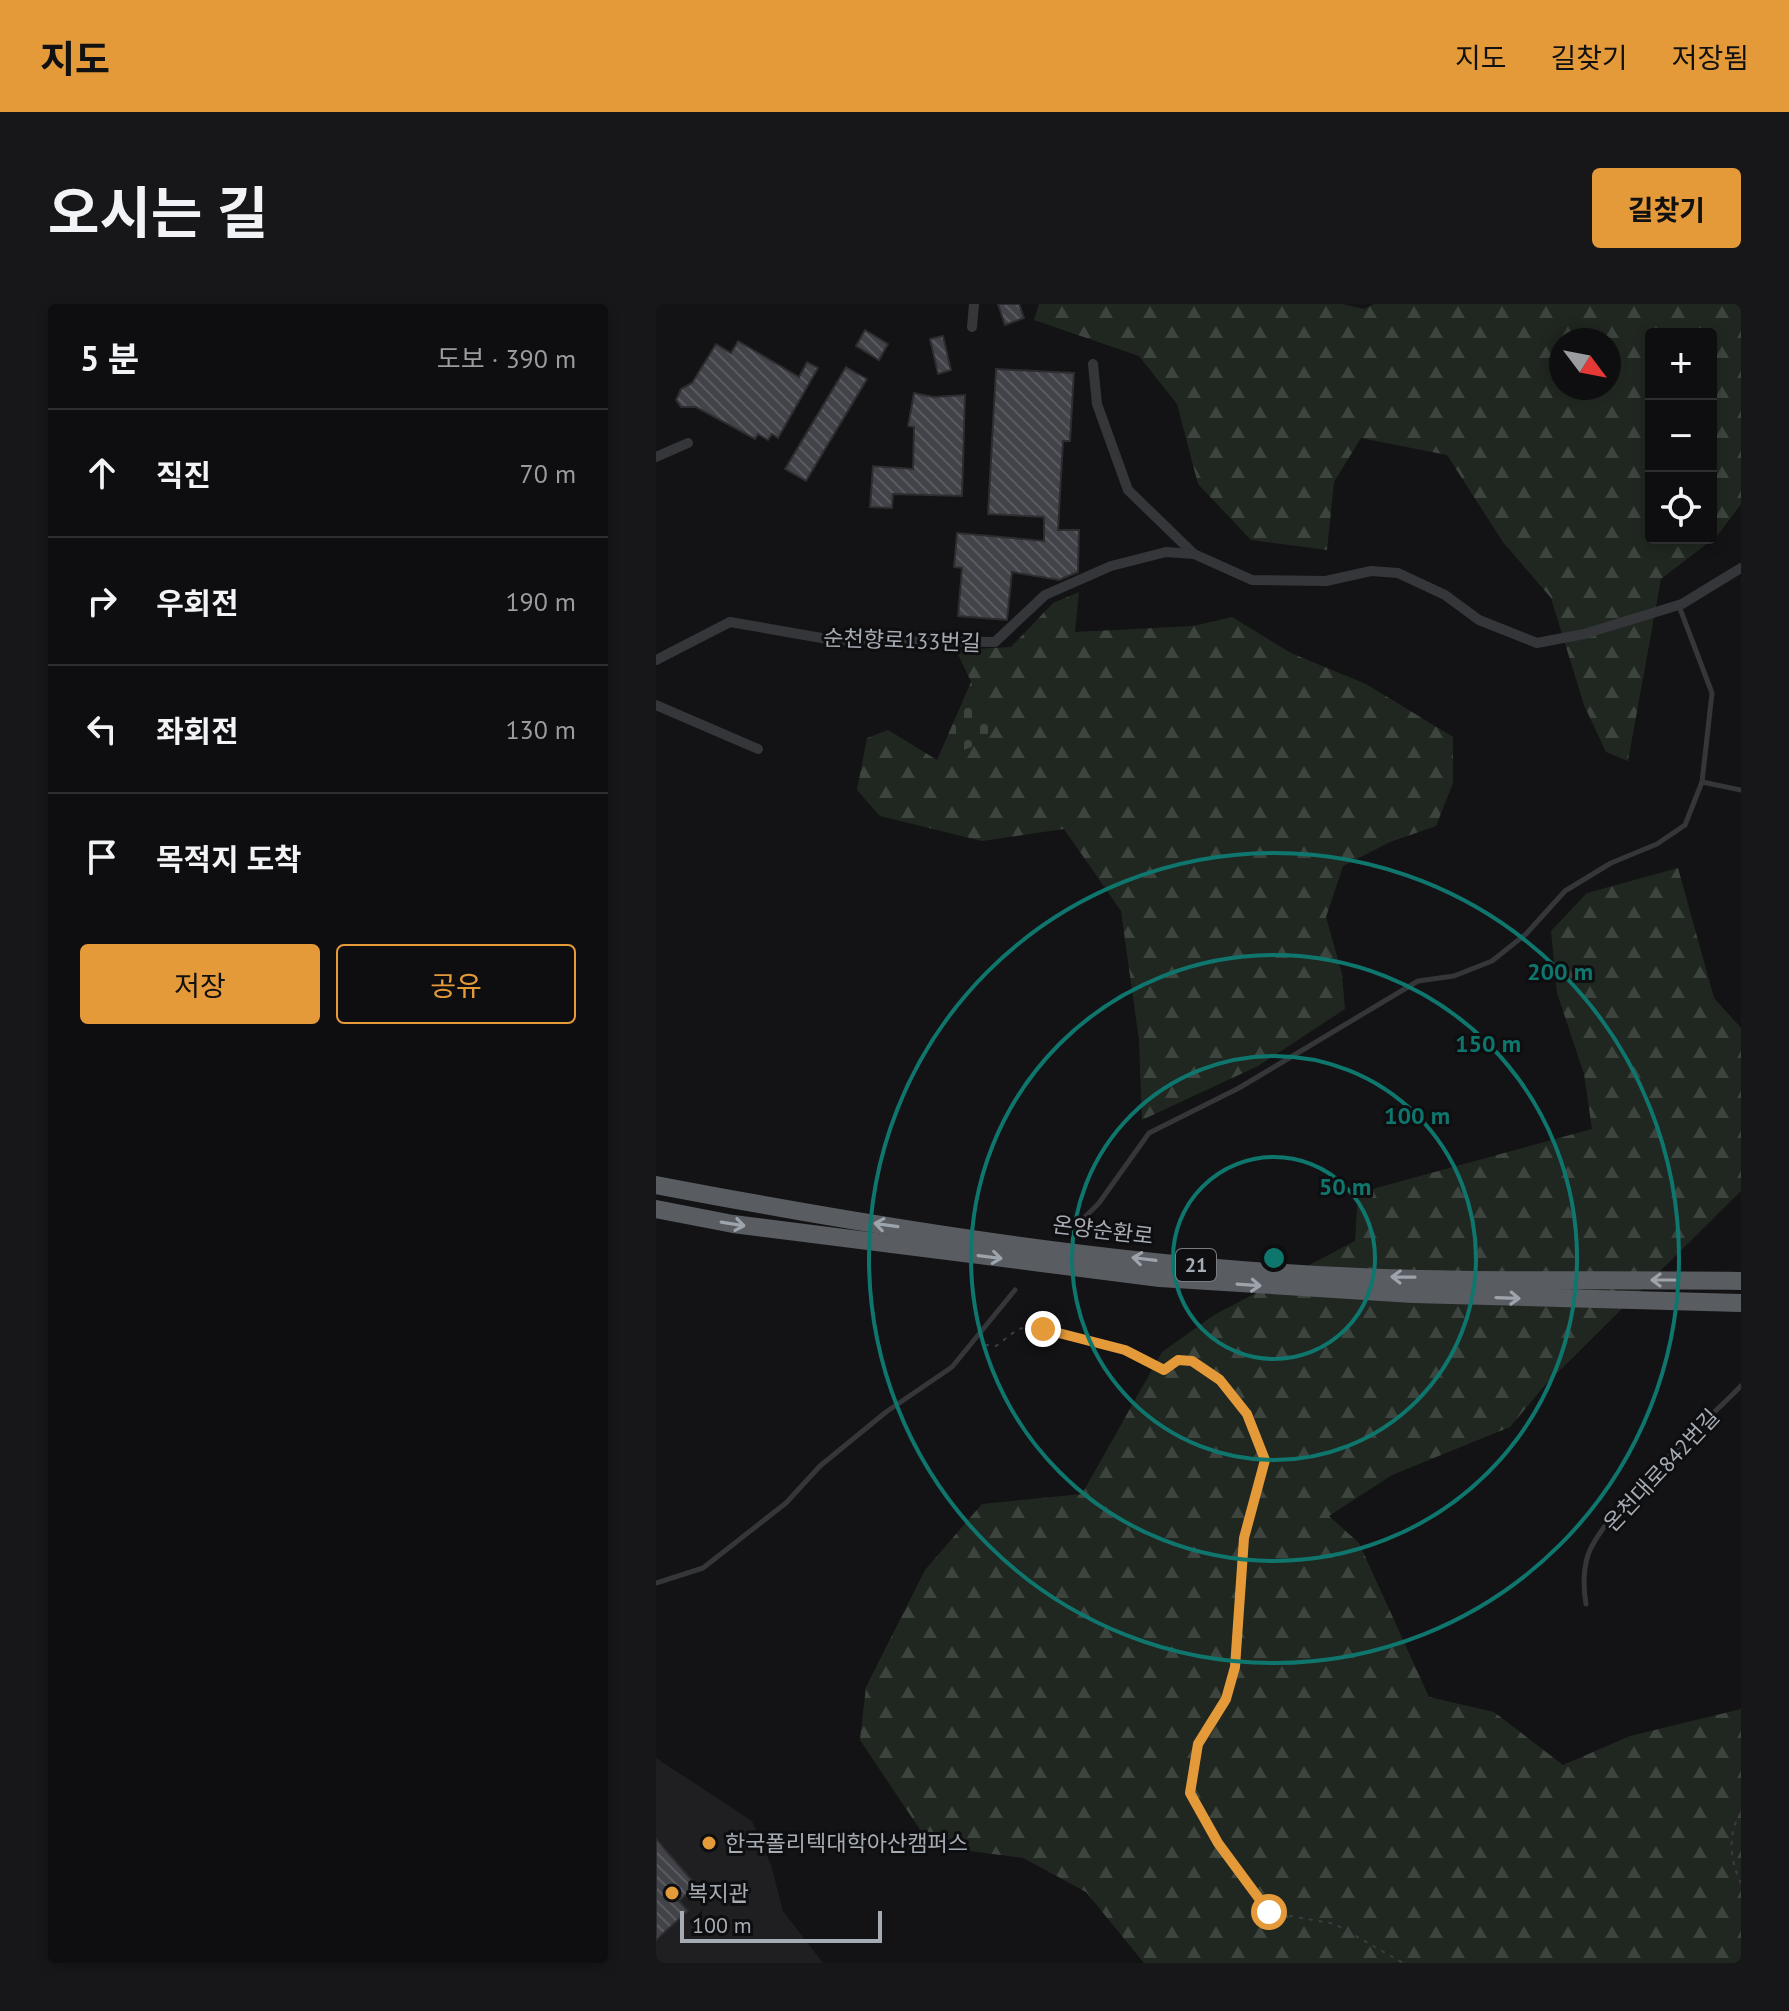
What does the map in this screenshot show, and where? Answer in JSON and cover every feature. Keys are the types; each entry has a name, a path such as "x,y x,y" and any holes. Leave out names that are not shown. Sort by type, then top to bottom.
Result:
{"highway":[{"name":"온양순환로","path":"656,1185 812,1215 1202,1265 1317,1275 1741,1281"},
{"name":"온양순환로","path":"656,1209 733,1224 1160,1278 1384,1293 1741,1303"}],"street":[{"path":"972,327 974,304"},
{"path":"1093,364 1097,404 1128,490 1194,554"},
{"path":"656,457 688,443"},
{"name":"순천향로133번길","path":"656,660 730,622 833,640 995,642 1045,595 1111,566 1166,552 1194,554 1252,580 1326,581 1371,571 1398,573 1445,595 1479,620 1537,643 1584,634 1679,605 1741,568"},
{"path":"656,705 758,749"}],"lane":[{"path":"1073,1229 1099,1203 1149,1133 1239,1088 1418,981 1454,976 1492,961 1526,934 1565,891 1611,863 1657,844 1685,825 1702,782 1712,693 1679,605"},
{"path":"1702,782 1741,790"},
{"path":"656,1583 703,1568 786,1503 820,1466 875,1421 952,1367 1015,1290"},
{"name":"온천대로842번길","path":"1586,1604 1583,1590 1589,1552 1598,1537 1628,1500 1741,1386"}],"path":[{"path":"969,1344 996,1346 1018,1329 1032,1327 1125,1350 1164,1370 1178,1360 1192,1361 1220,1380 1247,1414 1265,1460 1244,1538 1235,1667 1226,1699 1198,1744 1190,1793 1218,1843 1269,1912 1335,1924 1403,1963"},
{"path":"1741,1813 1733,1822 1732,1832 1734,1869 1741,1883"}],"shaded area":[{"name":"한국폴리텍대학아산캠퍼스","path":"656,1758 752,1821 771,1865 783,1911 823,1963 656,1963"}],"green space":[{"path":"1039,304 1342,304 1364,309 1374,304 1741,304 1741,504 1717,536 1717,328 1645,328 1645,544 1707,544 1661,579 1628,761 1606,752 1584,705 1551,598 1503,542 1447,455 1361,438 1334,482 1327,550 1251,540 1198,484 1177,404 1139,356 1034,320"},
{"path":"1079,592 1075,632 1193,626 1232,617 1291,653 1366,684 1453,737 1453,783 1436,826 1390,842 1343,866 1326,917 1342,974 1345,1009 1258,1066 1142,1120 1139,1040 1121,911 1064,829 982,841 880,816 857,790 867,738 888,730 937,760 993,728 956,650 1011,647 1053,603"},
{"path":"971,682 993,728 977,745 937,760"},
{"path":"1678,868 1714,998 1741,1028 1741,1191 1546,1384 1510,1427 1392,1475 1329,1516 1359,1543 1429,1697 1494,1712 1563,1765 1630,1736 1741,1709 1741,1963 1144,1963 1086,1892 1023,1858 931,1846 860,1740 866,1687 925,1570 982,1504 1082,1494 1162,1352 1214,1315 1355,1241 1358,1193 1592,1129 1584,1074 1557,993 1551,931 1587,893"}],"building":[{"path":"998,304 1019,304 1024,318 1005,325"},
{"path":"865,330 888,344 879,360 856,346"},
{"path":"943,336 951,370 938,374 930,339"},
{"path":"738,341 799,377 807,362 818,368 778,438 772,434 768,440 758,434 755,439 696,407 681,407 676,400 681,389 692,383 716,344 731,353"},
{"path":"846,367 867,379 806,481 785,469"},
{"path":"996,369 1074,373 1070,441 1063,441 1058,530 1079,530 1078,572 1059,580 1012,572 1007,620 958,616 962,568 954,567 957,533 1044,541 1044,517 988,514"},
{"path":"914,393 933,397 965,395 962,496 893,494 892,508 870,507 873,466 913,469 914,427 908,426"},
{"name":"복지관","path":"656,1839 697,1886 679,1901 688,1911 656,1940"}],"place":[{"name":"한국폴리텍대학아산캠퍼스","path":"709,1843"},
{"name":"복지관","path":"672,1893"}],"route":[{"path":"1043,1329 1125,1350 1164,1370 1178,1360 1192,1361 1220,1380 1247,1414 1256,1431 1265,1460 1244,1538 1235,1667 1226,1699 1198,1744 1190,1793 1218,1843 1269,1912"}]}
